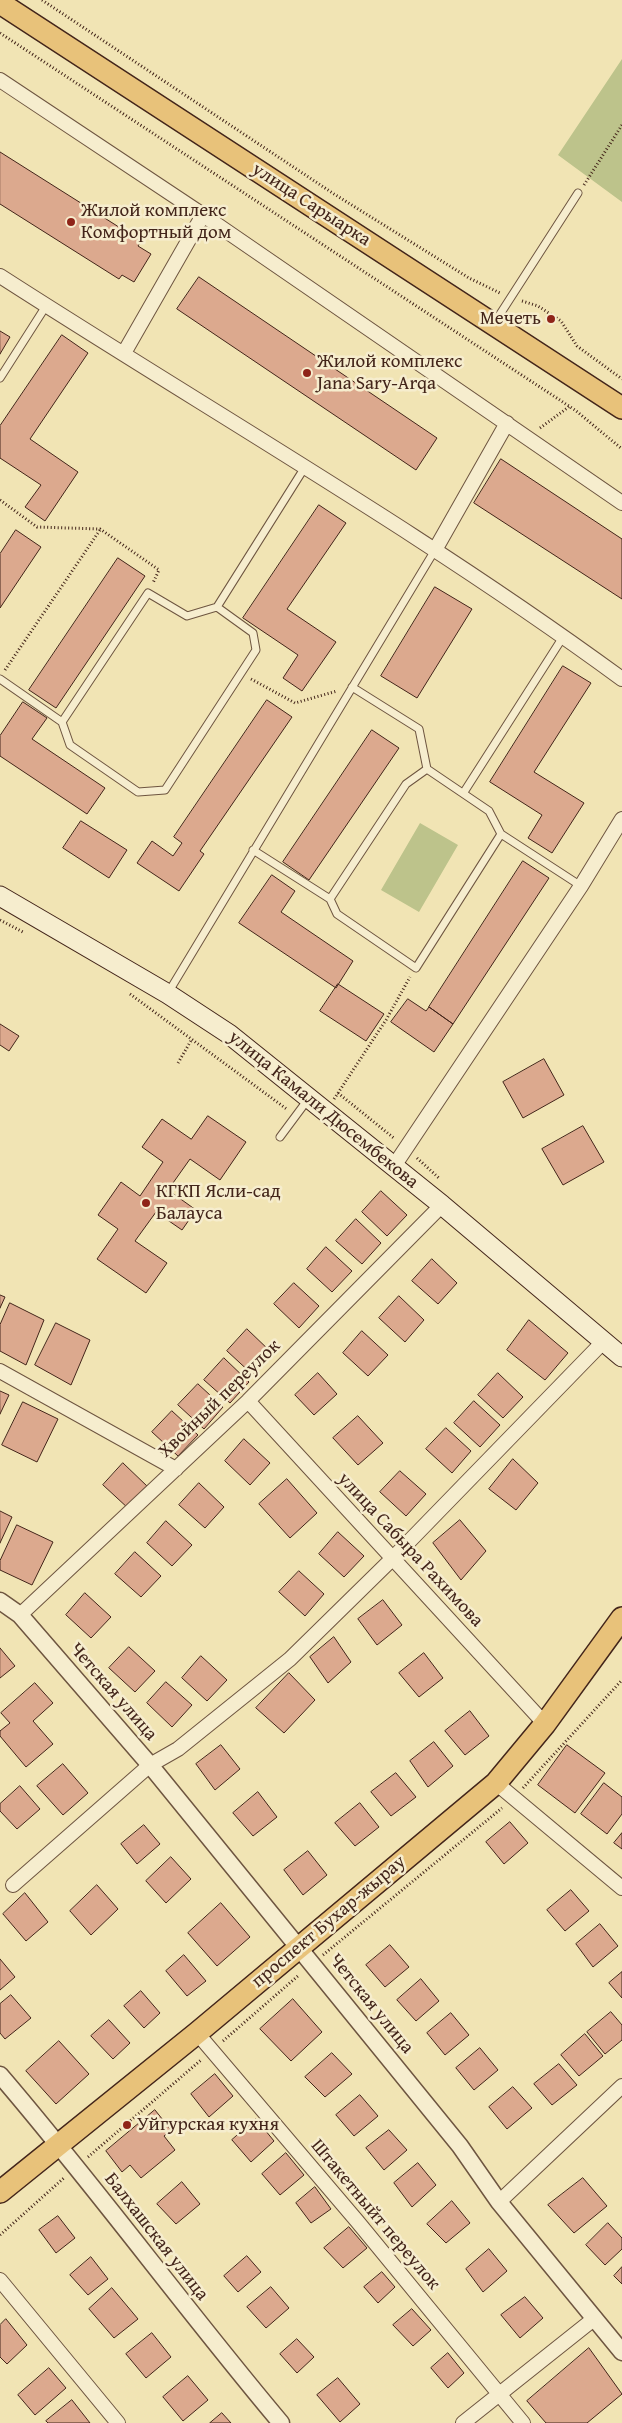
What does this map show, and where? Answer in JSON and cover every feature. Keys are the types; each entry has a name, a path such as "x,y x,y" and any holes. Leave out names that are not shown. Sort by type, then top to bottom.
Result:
{"main road":[{"name":"улица Сарыарка","path":"0,3 622,408"},
{"name":"улица Камали Дюсембекова","path":"0,896 168,994 229,1034 616,1348"},
{"name":"проспект Бухар-жырау","path":"0,2192 58,2143 197,2033 496,1783 545,1724 622,1618"}],"street":[{"path":"0,80 203,215 524,434 622,504"},
{"path":"124,353 203,215"},
{"path":"0,276 435,550 564,636 622,679"},
{"path":"435,550 507,423"},
{"path":"394,1166 581,886 622,819"},
{"name":"Хвойный переулок","path":"20,1615 248,1400 442,1205"},
{"path":"13,1885 150,1765 178,1749 290,1659 393,1558 616,1348"},
{"path":"0,1371 176,1469"},
{"name":"улица Сабыра Рахимова","path":"248,1400 545,1724"},
{"name":"Четская улица","path":"0,1601 20,1615 150,1765 460,2146 499,2202 622,2352"},
{"path":"496,1783 622,1888"},
{"name":"Штакетныйт переулок","path":"197,2033 357,2221 523,2423"},
{"name":"Балхашская улица","path":"0,2075 58,2143 211,2340 281,2423"},
{"path":"499,2202 622,2086"},
{"path":"0,2280 118,2423"},
{"path":"463,2423 498,2393 595,2318"}],"lane":[{"path":"494,324 578,194"},
{"path":"0,378 46,306"},
{"path":"62,722 148,593 187,616 217,607 305,467"},
{"path":"168,994 435,550"},
{"path":"0,679 62,722 70,745 138,792 165,790 256,650 253,632 217,607"},
{"path":"464,792 564,636"},
{"path":"352,687 419,729 427,769 464,792 489,811 500,834 581,886"},
{"path":"330,899 406,784 427,769"},
{"path":"253,850 330,899 337,914 416,968 500,834"},
{"path":"280,1137 309,1098"}],"path":[{"path":"42,0 334,194 469,278 511,298 538,306 561,321 576,346 622,379"},
{"path":"0,33 570,406 622,449"},
{"path":"578,194 622,125"},
{"path":"524,434 548,424 570,406"},
{"path":"0,500 37,527 100,529 159,570 148,593"},
{"path":"0,679 100,529"},
{"path":"240,672 295,702 352,687"},
{"path":"0,920 25,933"},
{"path":"326,1111 386,1020 395,1001 416,968"},
{"path":"123,989 296,1116"},
{"path":"178,1063 192,1039"}],"green space":[{"path":"622,59 622,202 558,155"},
{"path":"420,823 458,845 419,912 381,890"}],"building":[{"name":"Жилой комплекс Комфортный дом","path":"0,152 141,241 138,246 151,254 134,282 122,275 119,279 0,204"},
{"name":"Жилой комплекс Jana Sary-Arqa","path":"199,277 437,438 416,470 177,309"},
{"path":"0,331 10,337 0,354"},
{"path":"62,335 88,353 30,439 78,472 45,521 25,507 41,485 0,458 0,426"},
{"path":"501,459 622,539 622,599 474,503"},
{"path":"319,505 346,523 287,609 336,642 302,691 283,678 298,655 243,618"},
{"path":"16,530 41,547 0,608 0,554"},
{"path":"118,558 145,576 56,708 29,690"},
{"path":"435,587 472,609 417,698 381,676"},
{"path":"563,666 591,683 534,772 584,803 552,853 528,838 542,815 490,782"},
{"path":"267,700 292,717 200,851 204,854 179,891 137,863 152,841 173,856 182,843 174,837"},
{"path":"23,702 47,718 32,739 105,788 87,814 0,756 0,736"},
{"path":"372,730 399,748 309,880 283,862"},
{"path":"81,821 127,850 109,878 63,848"},
{"path":"523,861 549,878 453,1024 429,1007"},
{"path":"272,875 295,891 281,912 353,961 336,988 239,923"},
{"path":"338,984 384,1014 366,1041 320,1011"},
{"path":"408,999 426,1011 429,1007 453,1024 434,1052 391,1022"},
{"path":"0,1024 19,1036 9,1051 0,1045"},
{"path":"544,1059 564,1095 523,1118 503,1082"},
{"name":"КГКП Ясли-сад Балауса","path":"208,1116 246,1142 220,1180 190,1159 168,1190 196,1210 182,1230 156,1212 135,1241 167,1263 146,1293 97,1259 118,1229 98,1215 121,1182 140,1196 163,1162 142,1147 162,1119 191,1139"},
{"path":"583,1126 604,1162 563,1185 542,1149"},
{"path":"381,1191 407,1215 387,1236 362,1212"},
{"path":"356,1219 381,1243 362,1264 336,1241"},
{"path":"326,1247 352,1271 332,1292 307,1269"},
{"path":"432,1259 457,1283 438,1304 412,1281"},
{"path":"294,1283 319,1306 299,1328 274,1304"},
{"path":"0,1295 5,1297 0,1308"},
{"path":"399,1296 424,1320 405,1342 379,1318"},
{"path":"10,1303 44,1320 26,1365 0,1351 0,1325"},
{"path":"529,1320 568,1353 545,1380 507,1350"},
{"path":"56,1323 90,1340 71,1385 35,1365"},
{"path":"247,1329 272,1353 253,1375 227,1351"},
{"path":"362,1331 388,1355 368,1376 343,1353"},
{"path":"224,1358 249,1382 230,1403 204,1380"},
{"path":"318,1373 337,1394 314,1415 295,1395"},
{"path":"498,1373 523,1397 503,1418 478,1395"},
{"path":"198,1384 223,1407 204,1429 178,1405"},
{"path":"0,1391 9,1395 0,1414"},
{"path":"474,1401 500,1425 480,1447 454,1423"},
{"path":"23,1402 58,1419 37,1462 2,1445"},
{"path":"172,1411 198,1435 178,1456 152,1432"},
{"path":"358,1416 383,1443 358,1465 333,1438"},
{"path":"446,1428 471,1451 452,1473 426,1449"},
{"path":"244,1439 270,1463 250,1485 225,1461"},
{"path":"513,1459 538,1483 516,1510 489,1489"},
{"path":"123,1463 148,1487 129,1509 103,1485"},
{"path":"400,1471 426,1494 406,1516 380,1492"},
{"path":"287,1479 317,1513 290,1538 259,1504"},
{"path":"199,1483 224,1507 205,1528 179,1505"},
{"path":"0,1511 12,1517 0,1543"},
{"path":"460,1520 486,1551 461,1580 433,1543"},
{"path":"166,1521 192,1545 172,1566 147,1543"},
{"path":"17,1525 53,1542 32,1585 0,1570 0,1561"},
{"path":"338,1532 364,1556 344,1577 319,1554"},
{"path":"135,1552 161,1576 141,1597 115,1574"},
{"path":"299,1571 324,1594 305,1616 279,1592"},
{"path":"85,1593 111,1617 91,1638 66,1615"},
{"path":"383,1600 402,1625 377,1645 358,1619"},
{"path":"334,1637 351,1662 328,1683 310,1657"},
{"path":"129,1647 155,1671 135,1692 109,1668"},
{"path":"0,1648 15,1666 0,1678"},
{"path":"424,1653 443,1678 419,1697 399,1673"},
{"path":"201,1656 227,1680 207,1701 182,1678"},
{"path":"289,1673 315,1700 284,1733 256,1708"},
{"path":"166,1682 192,1705 172,1727 147,1703"},
{"path":"35,1683 53,1703 33,1721 53,1744 26,1767 0,1736 0,1731 10,1723 1,1713"},
{"path":"470,1711 489,1736 465,1755 445,1731"},
{"path":"434,1742 453,1766 428,1787 410,1761"},
{"path":"221,1745 240,1769 215,1790 196,1764"},
{"path":"567,1745 605,1773 575,1813 538,1785"},
{"path":"63,1764 88,1793 63,1815 37,1786"},
{"path":"396,1773 416,1797 391,1816 371,1792"},
{"path":"604,1783 622,1797 622,1814 607,1834 581,1814"},
{"path":"20,1786 40,1809 17,1829 0,1811 0,1804"},
{"path":"258,1792 277,1817 253,1836 233,1813"},
{"path":"360,1803 379,1827 355,1846 335,1823"},
{"path":"510,1822 528,1843 504,1864 486,1842"},
{"path":"144,1825 160,1844 137,1864 121,1844"},
{"path":"622,1833 622,1849 614,1843"},
{"path":"308,1851 327,1875 303,1895 284,1870"},
{"path":"171,1857 191,1879 166,1903 146,1881"},
{"path":"97,1885 118,1909 91,1935 70,1911"},
{"path":"571,1890 589,1911 565,1931 547,1910"},
{"path":"25,1893 48,1922 26,1941 3,1914"},
{"path":"221,1903 250,1937 217,1966 188,1933"},
{"path":"600,1924 618,1946 593,1967 576,1944"},
{"path":"390,1945 409,1967 385,1987 366,1965"},
{"path":"184,1955 206,1981 187,1996 166,1971"},
{"path":"0,1959 15,1977 0,1990"},
{"path":"622,1972 622,1998 609,1983"},
{"path":"421,1979 439,2001 416,2021 397,2000"},
{"path":"141,1991 160,2013 144,2028 124,2006"},
{"path":"11,1995 31,2018 5,2039 0,2033 0,2004"},
{"path":"293,1999 322,2032 291,2061 260,2029"},
{"path":"611,2012 622,2025 622,2040 605,2054 587,2032"},
{"path":"451,2013 469,2035 445,2055 427,2033"},
{"path":"109,2020 130,2043 113,2059 91,2036"},
{"path":"585,2034 603,2056 579,2076 561,2055"},
{"path":"59,2041 89,2074 56,2104 26,2071"},
{"path":"480,2048 498,2070 474,2090 456,2068"},
{"path":"332,2053 352,2074 325,2097 305,2077"},
{"path":"559,2064 577,2085 552,2105 534,2084"},
{"path":"215,2074 233,2096 209,2117 191,2094"},
{"path":"513,2087 532,2108 507,2129 489,2107"},
{"path":"360,2095 378,2116 354,2136 336,2115"},
{"path":"155,2110 171,2130 164,2136 175,2150 141,2178 130,2165 122,2172 106,2151"},
{"path":"256,2119 274,2141 251,2162 232,2140"},
{"path":"389,2130 407,2150 384,2170 366,2148"},
{"path":"286,2153 304,2175 280,2195 262,2174"},
{"path":"418,2163 436,2185 412,2207 394,2183"},
{"path":"583,2178 607,2206 574,2233 548,2205"},
{"path":"182,2182 200,2204 176,2224 157,2204"},
{"path":"315,2187 331,2209 311,2223 296,2203"},
{"path":"452,2201 470,2223 446,2243 427,2224"},
{"path":"58,2216 75,2238 56,2253 39,2230"},
{"path":"608,2223 622,2238 622,2249 605,2265 586,2245"},
{"path":"349,2227 367,2248 343,2268 324,2248"},
{"path":"489,2249 507,2271 483,2292 466,2269"},
{"path":"247,2256 261,2272 238,2292 224,2276"},
{"path":"91,2257 108,2279 88,2295 70,2275"},
{"path":"622,2267 622,2284 614,2276"},
{"path":"382,2272 395,2287 378,2303 364,2287"},
{"path":"271,2287 289,2308 266,2328 247,2307"},
{"path":"112,2288 138,2319 114,2338 89,2309"},
{"path":"525,2297 543,2318 520,2338 501,2315"},
{"path":"412,2309 431,2330 413,2346 393,2325"},
{"path":"6,2319 27,2345 7,2364 0,2357 0,2325"},
{"path":"152,2333 171,2357 146,2378 126,2354"},
{"path":"297,2339 314,2357 297,2373 280,2354"},
{"path":"589,2348 622,2394 587,2423 546,2423 527,2401"},
{"path":"448,2353 464,2373 448,2388 431,2368"},
{"path":"49,2368 66,2388 35,2415 18,2395"},
{"path":"188,2376 208,2400 183,2421 163,2397"},
{"path":"338,2378 360,2404 340,2422 317,2395"},
{"path":"72,2400 90,2423 48,2423 46,2421"},
{"path":"222,2413 231,2423 210,2423"}],"place":[{"name":"Жилой комплекс Комфортный дом","path":"71,222"},
{"name":"Мечеть","path":"551,319"},
{"name":"Жилой комплекс Jana Sary-Arqa","path":"307,373"},
{"name":"КГКП Ясли-сад Балауса","path":"146,1203"},
{"name":"Уйгурская кухня","path":"127,2125"}]}
